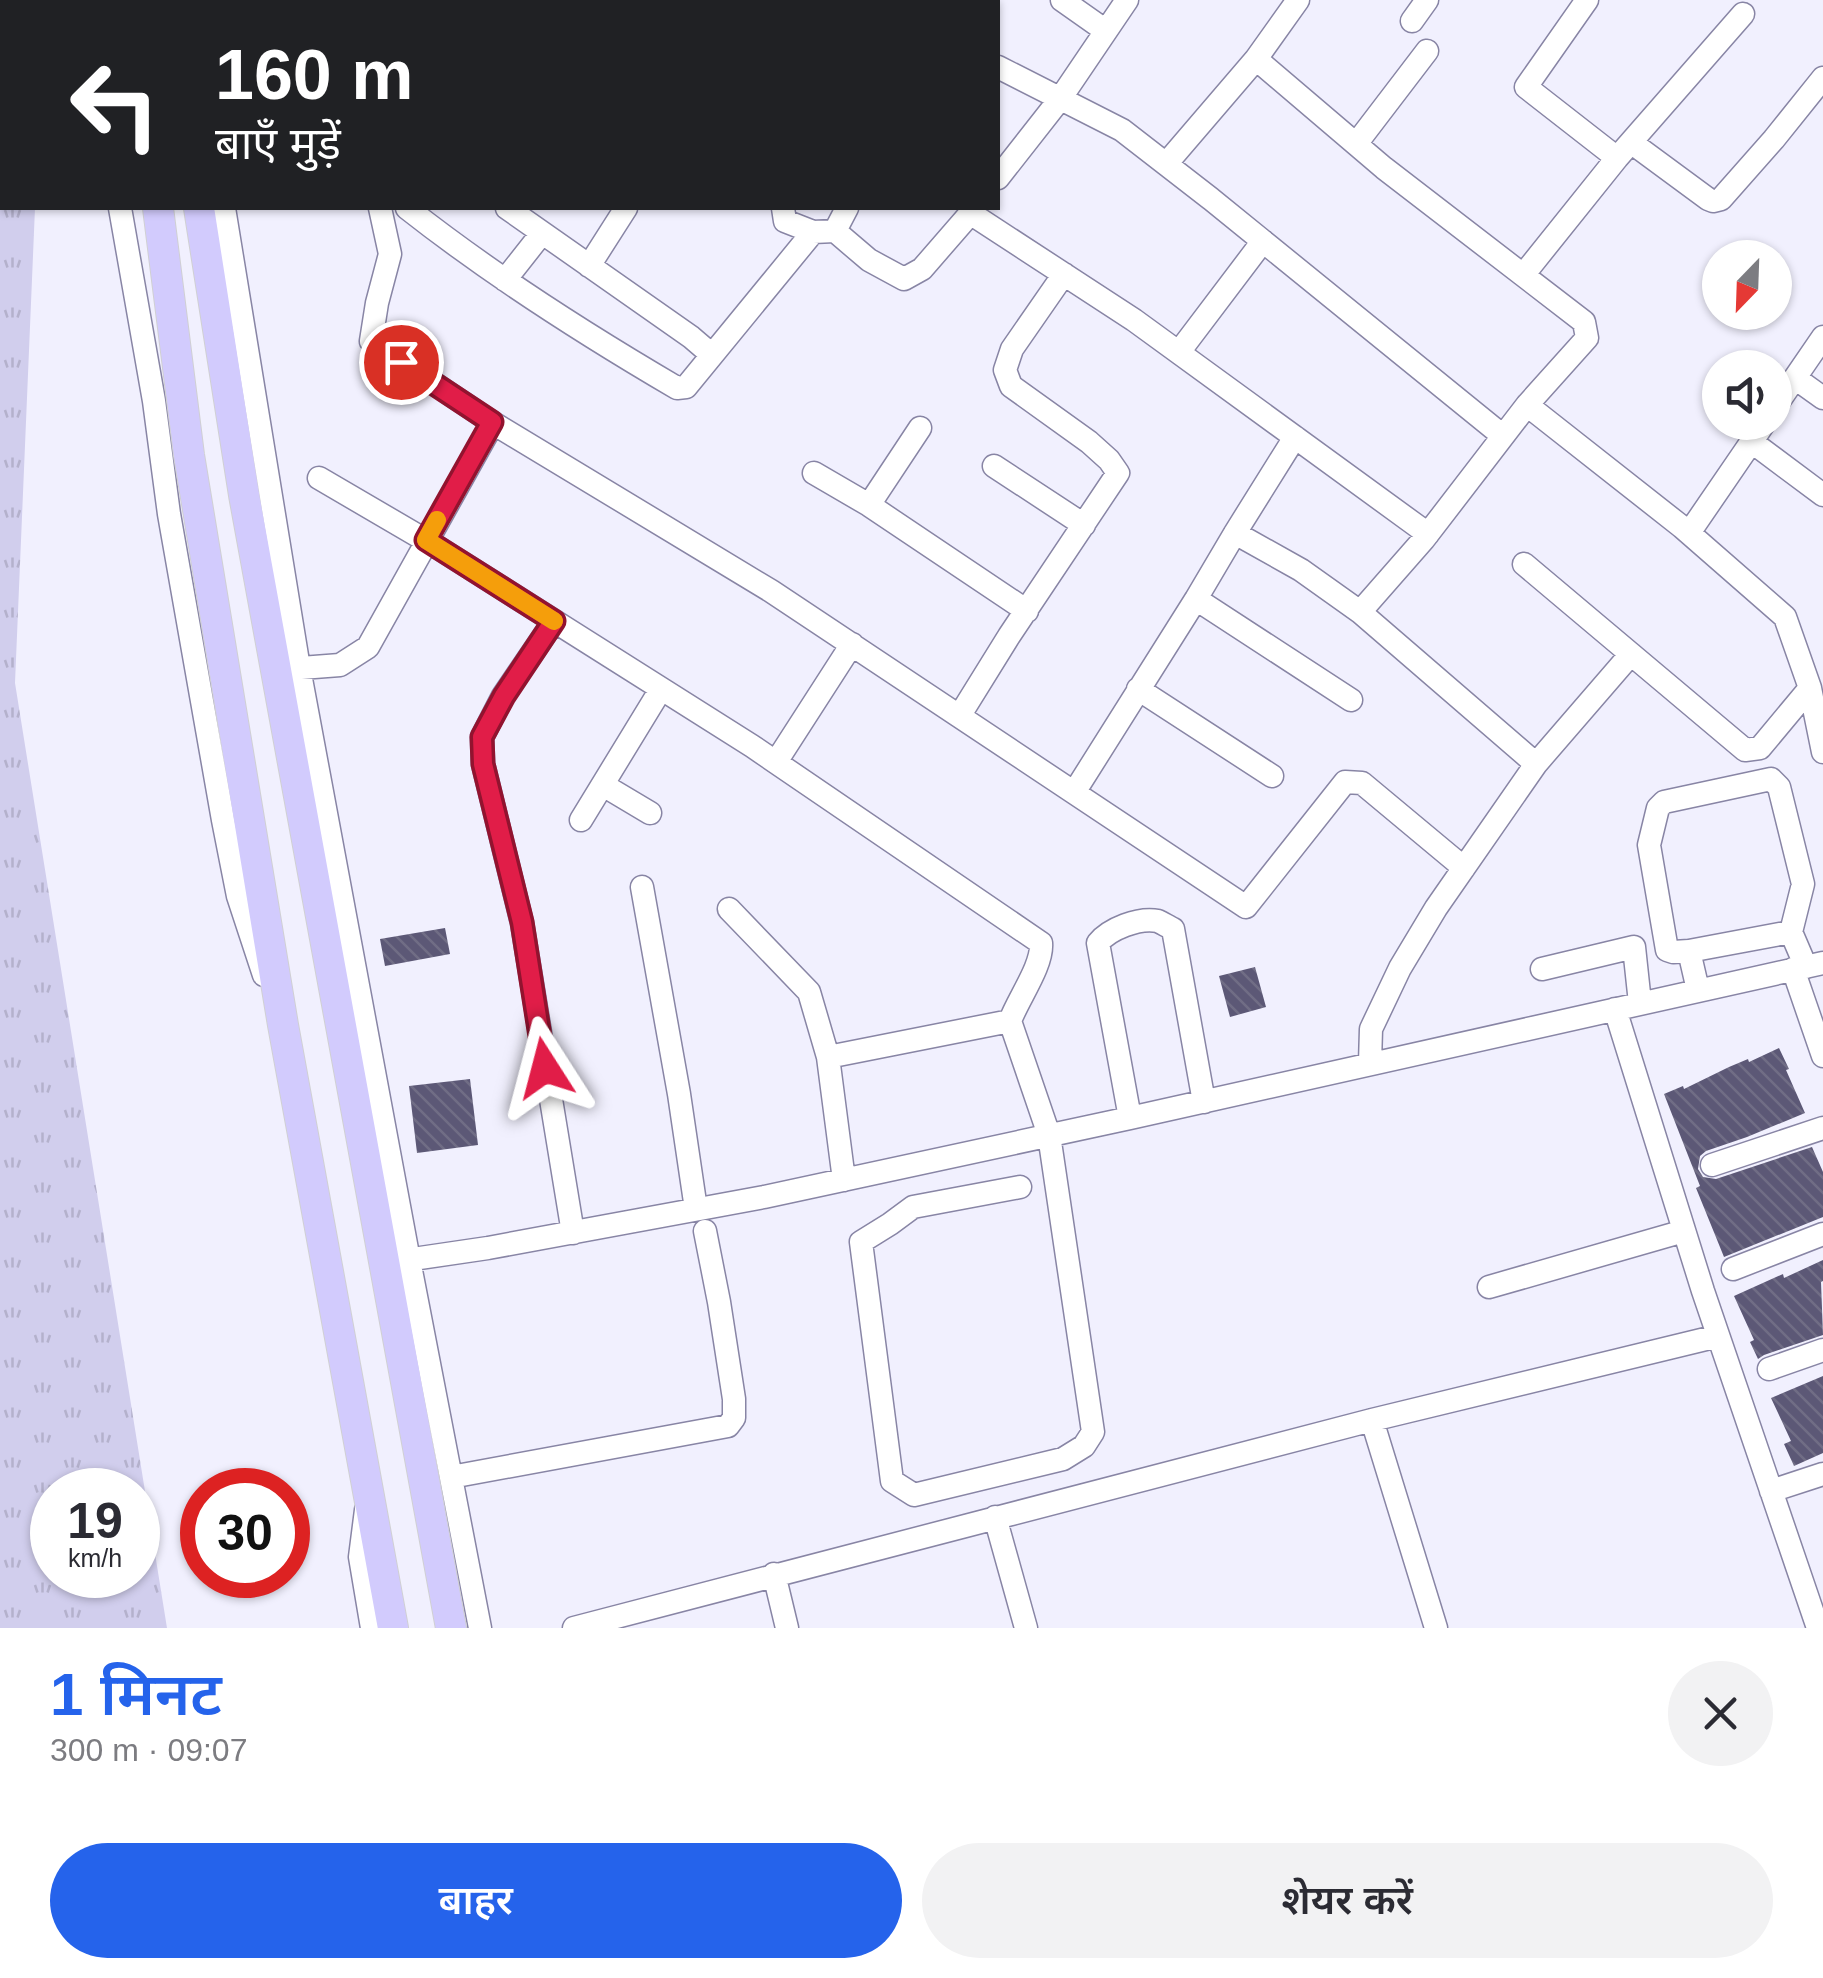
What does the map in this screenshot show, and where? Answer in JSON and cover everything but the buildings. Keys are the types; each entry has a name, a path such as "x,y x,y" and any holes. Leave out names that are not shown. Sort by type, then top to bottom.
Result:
{"main road":[{"path":"158,210 176,458 222,737 283,1025 393,1628"},
{"path":"199,210 244,494 288,669 397,1262 450,1628"}],"street":[{"path":"1062,0 1106,31"},
{"path":"1000,175 1060,99 1127,0"},
{"path":"1166,164 1256,59 1298,0"},
{"path":"1412,21 1426,0"},
{"path":"1586,0 1526,87 1624,151 1713,202 1720,200 1823,78"},
{"path":"1524,274 1624,151 1744,14"},
{"path":"1356,144 1426,51"},
{"path":"1256,59 1356,144 1584,322 1587,338 1527,405 1428,534 1360,612"},
{"path":"1000,68 1122,130 1503,436"},
{"path":"120,210 176,458"},
{"path":"224,210 288,669 340,664 368,647 492,422"},
{"path":"380,210 390,254 371,341 492,422 772,592 960,715 1075,791 1240,915 1344,782 1362,783 1464,868"},
{"path":"410,210 458,248 580,330 677,388 686,387 844,210"},
{"path":"510,210 712,354"},
{"path":"588,266 625,210"},
{"path":"783,210 785,222 824,231 904,279 922,269 972,210 1179,352 1428,534"},
{"path":"505,280 542,233"},
{"path":"1179,352 1263,241"},
{"path":"960,715 1118,474 1089,442 1011,386 1005,370 1012,349 1064,274"},
{"path":"1792,382 1823,337"},
{"path":"1795,378 1823,398"},
{"path":"1527,405 1689,532 1785,617 1810,688 1823,752"},
{"path":"869,505 920,428"},
{"path":"1075,791 1295,437"},
{"path":"1689,532 1752,440"},
{"path":"1766,440 1823,495"},
{"path":"994,466 1084,525"},
{"path":"814,473 1027,610"},
{"path":"320,478 426,540 776,762 1042,943 1042,954 1010,1021 1049,1135 1093,1432 1084,1446 1063,1459 914,1495 892,1481 861,1242 912,1207 1020,1187"},
{"path":"1235,532 1301,570 1360,612 1536,764"},
{"path":"1524,564 1746,750 1760,748 1810,688"},
{"path":"1196,600 1351,700"},
{"path":"554,621 482,737 483,764 522,922 574,1233"},
{"path":"776,762 852,644"},
{"path":"1370,1063 1370,1029 1436,908 1536,764 1631,654"},
{"path":"1800,659 1823,664"},
{"path":"580,820 660,689"},
{"path":"1138,690 1272,776"},
{"path":"1791,932 1689,950 1666,950 1649,844 1658,808 1664,802 1771,779 1779,787 1802,884 1791,932 1807,966 1823,1056"},
{"path":"604,785 650,813"},
{"path":"1542,968 1634,947 1653,925 1642,821"},
{"path":"450,1477 728,1426 734,1418 719,1302 700,1220 642,887"},
{"path":"729,910 809,992 828,1057 844,1180"},
{"path":"1130,1118 1098,943 1106,933 1141,922 1159,921 1173,929 1204,1102"},
{"path":"1634,947 1640,1003"},
{"path":"1689,950 1698,990"},
{"path":"480,1628 450,1477 397,1262 574,1233 700,1220 844,1180 1807,966"},
{"path":"1616,1008 1718,1336 1818,1628"},
{"path":"828,1057 1010,1021"},
{"path":"1712,1165 1823,1128"},
{"path":"1489,1286 1684,1231"},
{"path":"1733,1269 1823,1234"},
{"path":"574,1628 1372,1420 1718,1336"},
{"path":"1769,1369 1823,1350"},
{"path":"1372,1420 1436,1628"},
{"path":"1771,1491 1823,1474"},
{"path":"369,1497 360,1557 372,1628"},
{"path":"995,1517 1026,1628"},
{"path":"774,1574 787,1628"}],"green space":[{"path":"0,210 35,210 15,683 141,1468 30,1468 30,1598 160,1598 160,1584 167,1628 0,1628"}],"slow traffic":[{"path":"437,520 426,540 554,621"}],"route":[{"path":"401,362 492,422 426,540 554,621 482,737 483,764 522,922 545,1068"}]}
